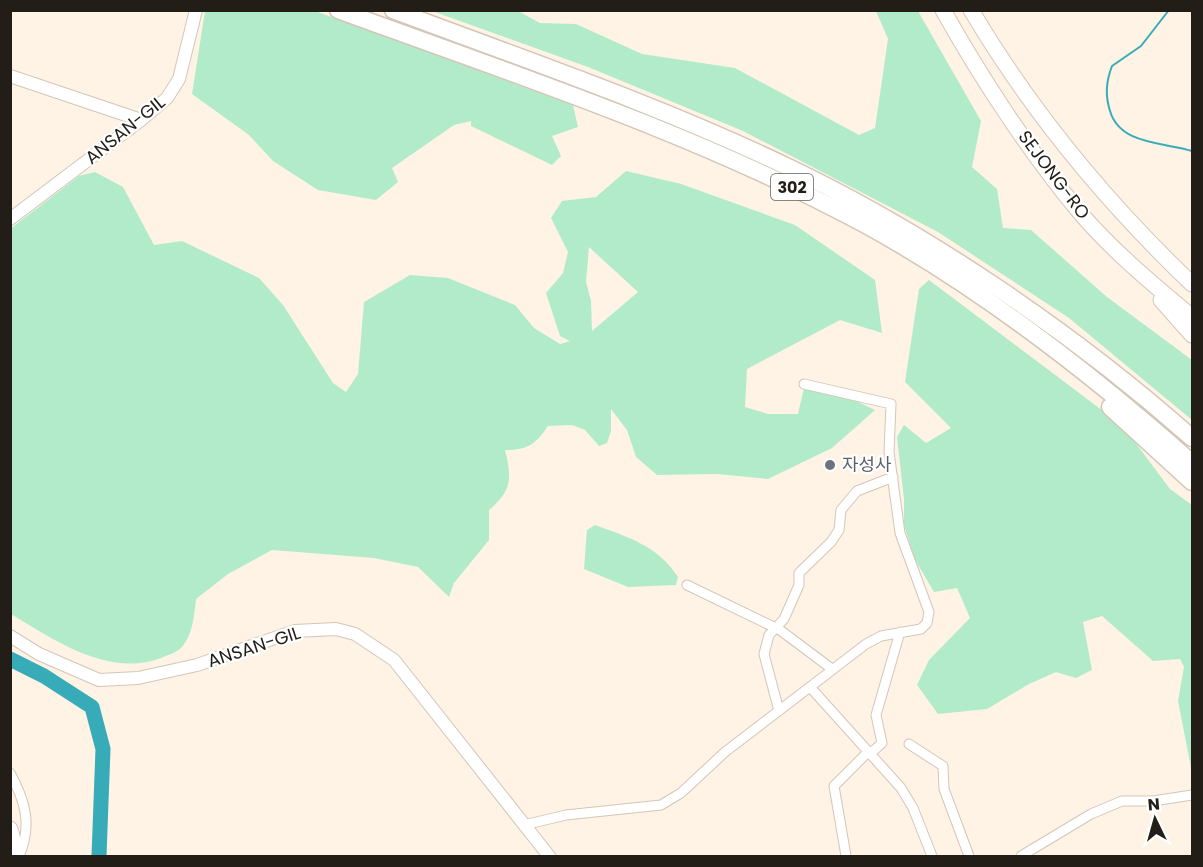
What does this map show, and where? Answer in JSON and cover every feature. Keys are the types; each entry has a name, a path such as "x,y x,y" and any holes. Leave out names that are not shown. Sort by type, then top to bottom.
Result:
{"highway":[{"name":"302","path":"338,10 699,143 866,225 954,280 1071,361 1192,463"},
{"name":"302","path":"393,10 704,128 801,174 959,264 1079,345 1192,438"},
{"name":"SEJONG-RO","path":"943,10 1011,119 1082,214 1134,268 1192,317"},
{"name":"SEJONG-RO","path":"971,10 1029,100 1121,210 1192,284"},
{"path":"1134,268 1192,335"},
{"path":"954,280 1144,436 1192,482"},
{"path":"10,829 18,856"}],"street":[{"name":"ANSAN-GIL","path":"10,219 167,98 179,79 196,10"},
{"path":"10,76 141,120"},
{"path":"524,825 566,815 661,805 681,794 725,752 866,644 881,636 921,629 927,623 929,612 900,533 889,452 891,404 804,384"},
{"path":"779,711 764,654 770,635 784,619 799,585 800,573 839,530 841,510 858,491 893,477"},
{"path":"687,585 776,628 832,669"},
{"name":"ANSAN-GIL","path":"10,636 39,654 99,680 149,676 197,665 294,631 336,629 355,634 394,660 549,856"},
{"path":"846,856 834,786 882,742 876,715 900,632"},
{"path":"810,687 901,788 913,808 932,856"},
{"path":"909,744 943,765 944,789 969,856"},
{"path":"10,773 19,790 26,818 27,838 18,856"},
{"path":"1022,856 1091,814 1122,801 1153,801 1192,795"}],"green space":[{"path":"205,11 315,11 573,105 578,127 552,136 561,156 552,165 471,126 471,121 454,125 392,168 398,182 376,200 318,190 273,161 249,135 192,94"},
{"path":"432,11 518,11 540,23 576,24 642,54 735,68 859,135 875,128 888,39 876,11 918,11 981,121 972,167 997,189 1003,228 1031,230 1107,297 1192,360 1192,420 1069,318 938,232 743,131 588,67"},
{"path":"626,171 681,184 795,225 875,280 882,333 840,320 747,369 745,407 768,414 798,414 804,388 854,400 875,410 832,448 768,479 717,474 657,475 636,457 627,430 611,409 611,431 607,443 599,446 585,430 572,425 548,426 531,445 520,449 505,450 509,469 508,483 502,497 489,510 489,540 454,583 449,597 418,567 374,558 272,550 228,574 196,599 191,630 180,649 161,658 141,663 102,660 83,653 45,635 11,614 10,229 79,176 95,172 123,187 154,245 182,241 259,278 283,305 333,383 346,392 358,374 364,302 410,275 448,278 515,305 534,328 560,344 570,341 560,336 546,293 563,273 568,252 551,218 562,201 596,197","holes":["589,247 638,292 592,331 591,301 586,282"]},
{"path":"929,280 1123,426 1170,489 1192,505 1192,773 1178,701 1184,667 1180,659 1153,661 1102,616 1083,622 1092,670 1076,678 1056,672 1029,684 987,709 938,714 917,685 929,660 970,618 957,588 934,592 914,558 904,525 904,499 897,437 904,425 926,443 951,428 905,382 919,289"},
{"path":"595,525 652,550 670,566 678,577 676,585 628,587 584,569 587,530"}],"waterway":[{"path":"1169,10 1141,46 1112,66 1107,83 1107,99 1115,122 1123,130 1144,140 1192,151"},
{"path":"10,659 44,676 92,707 103,749 99,856"}],"place":[{"name":"자성사","path":"830,465"}]}
